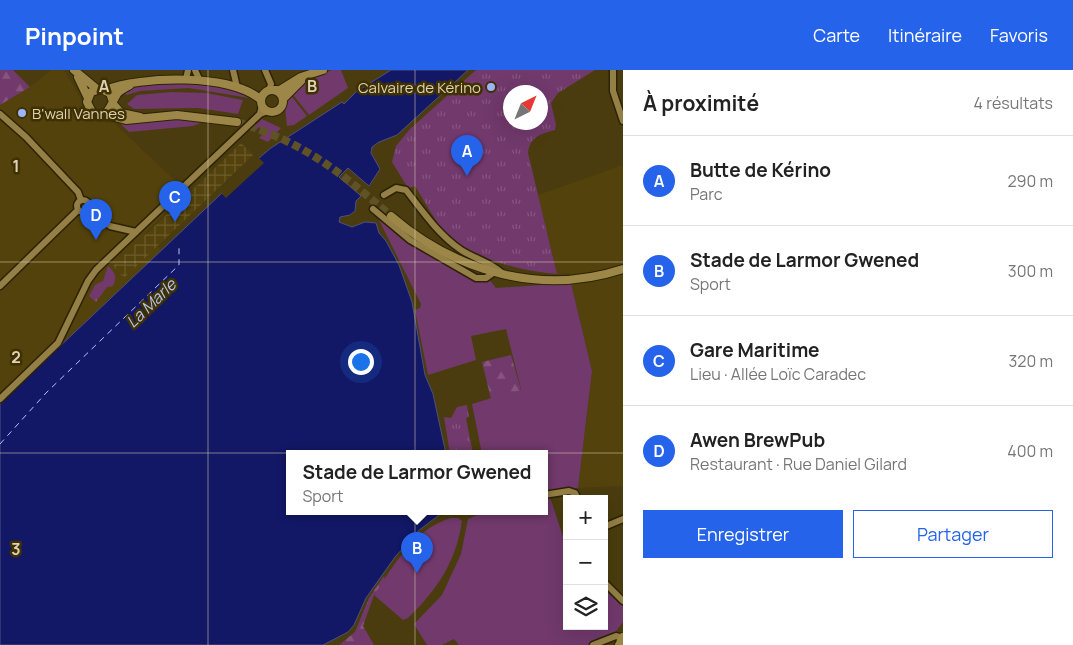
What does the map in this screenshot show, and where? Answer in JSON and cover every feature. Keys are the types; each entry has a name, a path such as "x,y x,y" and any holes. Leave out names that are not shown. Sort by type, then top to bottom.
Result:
{"main road":[{"path":"241,88 263,108 279,110 283,104 283,99 295,85 321,71"},
{"path":"269,91 280,90 300,73 321,71"},
{"path":"76,72 110,93 113,103 121,112 140,117"},
{"path":"76,72 92,112 126,120 140,117 192,115 237,122"},
{"path":"88,98 91,92 116,85 199,79 241,88 279,93 283,99"},
{"path":"103,114 109,111 120,91 140,82"},
{"path":"263,108 269,91"},
{"path":"391,216 432,246 458,260 505,276 541,281 568,281 595,277 623,269"},
{"path":"619,645 623,637"}],"street":[{"path":"186,79 188,70"},
{"path":"195,70 199,79"},
{"path":"233,70 241,88"},
{"path":"265,70 271,84 269,91"},
{"path":"613,70 613,91 622,112 623,120"},
{"path":"0,399 51,352 66,331 65,328 92,275 263,108"},
{"path":"0,114 38,149 78,192 81,200"},
{"path":"384,195 396,188 406,190 423,214 444,236 472,256 495,266 505,276"},
{"path":"81,200 87,201 88,208 110,226 136,232"},
{"path":"78,210 77,203 81,200"},
{"path":"78,210 84,212 88,208"},
{"path":"373,209 410,240 476,278 486,278 493,273"},
{"path":"0,286 78,210"},
{"path":"548,495 569,491 576,495"},
{"path":"608,525 623,519"},
{"path":"607,585 622,598"},
{"path":"593,645 616,636 623,637"}],"shaded area":[{"path":"51,70 64,70 80,97 82,111 87,118 98,122 114,123 187,192 145,233 161,250 0,402 0,105 30,87"},
{"path":"241,143 253,155 124,278 113,266"},
{"path":"623,165 623,486 578,488 592,371 569,273 557,274 538,195"}],"green space":[{"path":"0,70 13,70 30,87 0,105"},
{"path":"332,70 341,70 348,88 309,115 290,91 298,84"},
{"path":"476,70 595,70 558,93 551,103 556,125 555,130 533,140 528,153 557,274 528,270 497,262 455,241 444,231 432,215 415,186 408,188 392,162 396,146 410,129"},
{"path":"189,82 212,84 252,94 249,98 189,88 140,91 127,95 122,92 139,85"},
{"path":"172,92 206,93 243,100 238,114 198,108 134,109 127,104 137,95"},
{"path":"289,93 307,116 294,125 287,126 285,108"},
{"path":"171,118 207,120 211,123 203,122 193,126 129,132 117,120"},
{"path":"262,119 281,128 268,142 259,138 264,133 259,127 255,131 252,128"},
{"path":"376,214 396,234 476,282 489,279 496,288 571,283 592,371 578,488 551,492 550,497 563,537 563,630 608,630 608,593 623,606 623,622 608,642 601,645 459,645 454,639 442,645 427,645 414,624 442,595 461,554 468,519 477,515 548,515 548,450 481,450 472,404 521,389 506,329 471,336 476,360 428,375 415,310 420,308 421,304"},
{"path":"108,266 115,275 113,286 107,287 96,302 89,296 95,285 103,281"},
{"path":"511,355 521,390 491,399 482,362"},
{"path":"467,405 469,417 466,418 472,450 449,450 444,417 451,418 457,407"},
{"path":"451,518 458,518 462,521 450,562 428,597 408,618 403,620 374,595 397,560 416,539 426,530"},
{"path":"384,576 385,579 374,595 363,626 374,645 339,645 355,632 369,598"}],"water":[{"name":"La Marle","path":"391,70 468,70 397,135 372,147 371,153 380,169 369,186 348,168 339,177 361,196 356,201 355,211 350,215 340,217 339,222 352,227 365,222 376,223 379,233 386,241 399,265 412,302 425,375 433,394 445,450 286,450 286,515 439,515 418,531 395,557 366,598 354,625 348,632 323,645 0,645 0,403 259,158 271,148 342,102 344,104 356,92"}],"pier":[{"path":"257,156 264,163 226,198 219,191"}],"ferry route":[{"path":"0,444 46,393 179,265 179,244"}],"tunnel":[{"path":"237,122 261,130 302,149 355,185 391,216"}],"place":[{"name":"Calvaire de Kérino","path":"491,87"},
{"name":"B'wall Vannes","path":"22,113"},
{"name":"Butte de Kérino","path":"467,176"},
{"name":"Gare Maritime","path":"175,222"},
{"name":"Awen BrewPub","path":"96,240"},
{"name":"Stade de Larmor Gwened","path":"417,573"}]}
